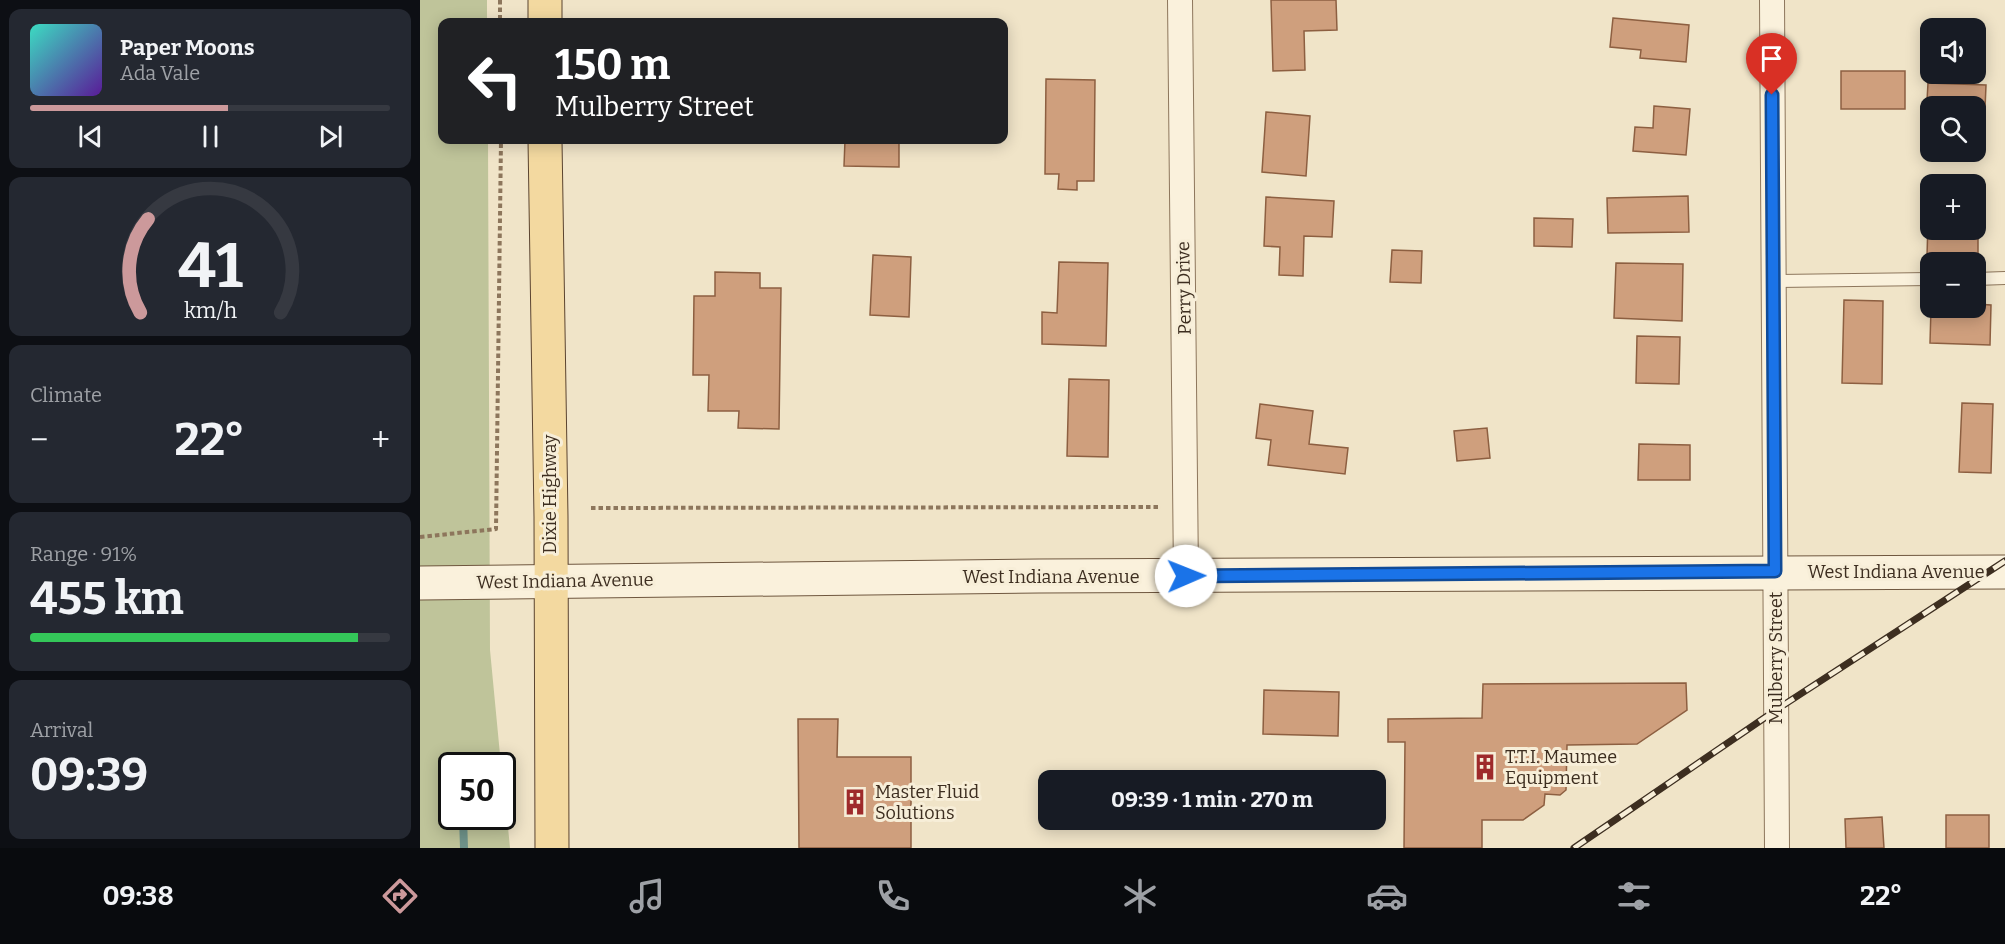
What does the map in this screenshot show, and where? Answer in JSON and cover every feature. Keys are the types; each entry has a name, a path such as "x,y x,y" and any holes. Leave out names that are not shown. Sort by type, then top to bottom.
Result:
{"main road":[{"path":"545,0 545,18"},
{"name":"Dixie Highway","path":"545,144 552,848"},
{"name":"West Indiana Avenue","path":"420,583 550,580 1775,571 2005,572"}],"street":[{"name":"Perry Drive","path":"1180,0 1186,576"},
{"name":"Mulberry Street","path":"1772,0 1777,848"}],"lane":[{"path":"1986,279 2005,278"},
{"path":"1774,281 1920,279"}],"path":[{"path":"500,0 500,18"},
{"path":"420,537 496,529 501,144"},
{"path":"591,508 1168,507"}],"green space":[{"path":"420,0 487,0 487,18 438,18 438,144 488,144 490,650 500,752 438,752 438,830 508,830 510,848 420,848"}],"building":[{"path":"1271,0 1336,0 1337,30 1304,31 1305,70 1273,71"},
{"path":"1613,18 1689,25 1686,62 1640,58 1641,50 1610,47"},
{"path":"1841,71 1905,71 1905,109 1841,109"},
{"path":"1046,79 1095,80 1094,181 1077,181 1077,190 1058,189 1059,174 1045,174"},
{"path":"1928,84 1986,85 1986,96 1927,96"},
{"path":"1654,106 1690,109 1686,155 1633,151 1635,127 1653,128"},
{"path":"1266,112 1310,116 1306,176 1262,172"},
{"path":"845,144 899,144 899,167 844,166"},
{"path":"1688,196 1689,232 1608,233 1607,198"},
{"path":"1266,197 1334,201 1332,237 1304,236 1303,276 1279,275 1280,247 1264,246"},
{"path":"1534,218 1573,219 1572,247 1534,246"},
{"path":"1927,240 1978,240 1978,252 1927,252"},
{"path":"1392,250 1422,251 1421,283 1390,282"},
{"path":"873,255 911,257 909,317 870,315"},
{"path":"1059,262 1108,263 1106,346 1042,344 1042,312 1057,313"},
{"path":"1616,263 1683,264 1682,321 1614,318"},
{"path":"715,272 760,273 760,288 781,288 779,429 738,428 739,411 708,411 709,375 693,375 694,296 715,296"},
{"path":"1844,300 1883,301 1882,384 1842,383"},
{"path":"1986,305 1991,305 1990,345 1930,343 1931,318 1986,318"},
{"path":"1637,336 1680,337 1679,384 1636,383"},
{"path":"1069,379 1109,380 1108,457 1067,456"},
{"path":"1962,403 1993,404 1991,473 1959,472"},
{"path":"1260,404 1313,411 1309,444 1348,448 1345,474 1268,465 1271,440 1256,438"},
{"path":"1487,428 1490,458 1457,461 1454,431"},
{"path":"1639,444 1690,445 1690,480 1638,480"},
{"name":"T.T.I. Maumee Equipment","path":"1686,683 1687,710 1637,744 1567,745 1566,790 1560,795 1545,794 1544,805 1523,820 1482,820 1482,848 1404,848 1405,742 1388,742 1388,719 1482,718 1483,684"},
{"path":"1264,690 1339,692 1338,736 1263,734"},
{"name":"Master Fluid Solutions","path":"798,719 838,719 837,757 911,757 911,848 799,848"},
{"path":"1946,815 1989,815 1989,848 1946,848"},
{"path":"1882,817 1884,848 1846,848 1845,819"}],"waterway":[{"path":"463,830 464,848"}],"railway":[{"path":"1574,848 1776,710 2005,561"}],"place":[{"name":"T.T.I. Maumee Equipment","path":"1485,767"},
{"name":"Master Fluid Solutions","path":"855,802"}],"route":[{"path":"1186,576 1775,571 1772,95"}]}
